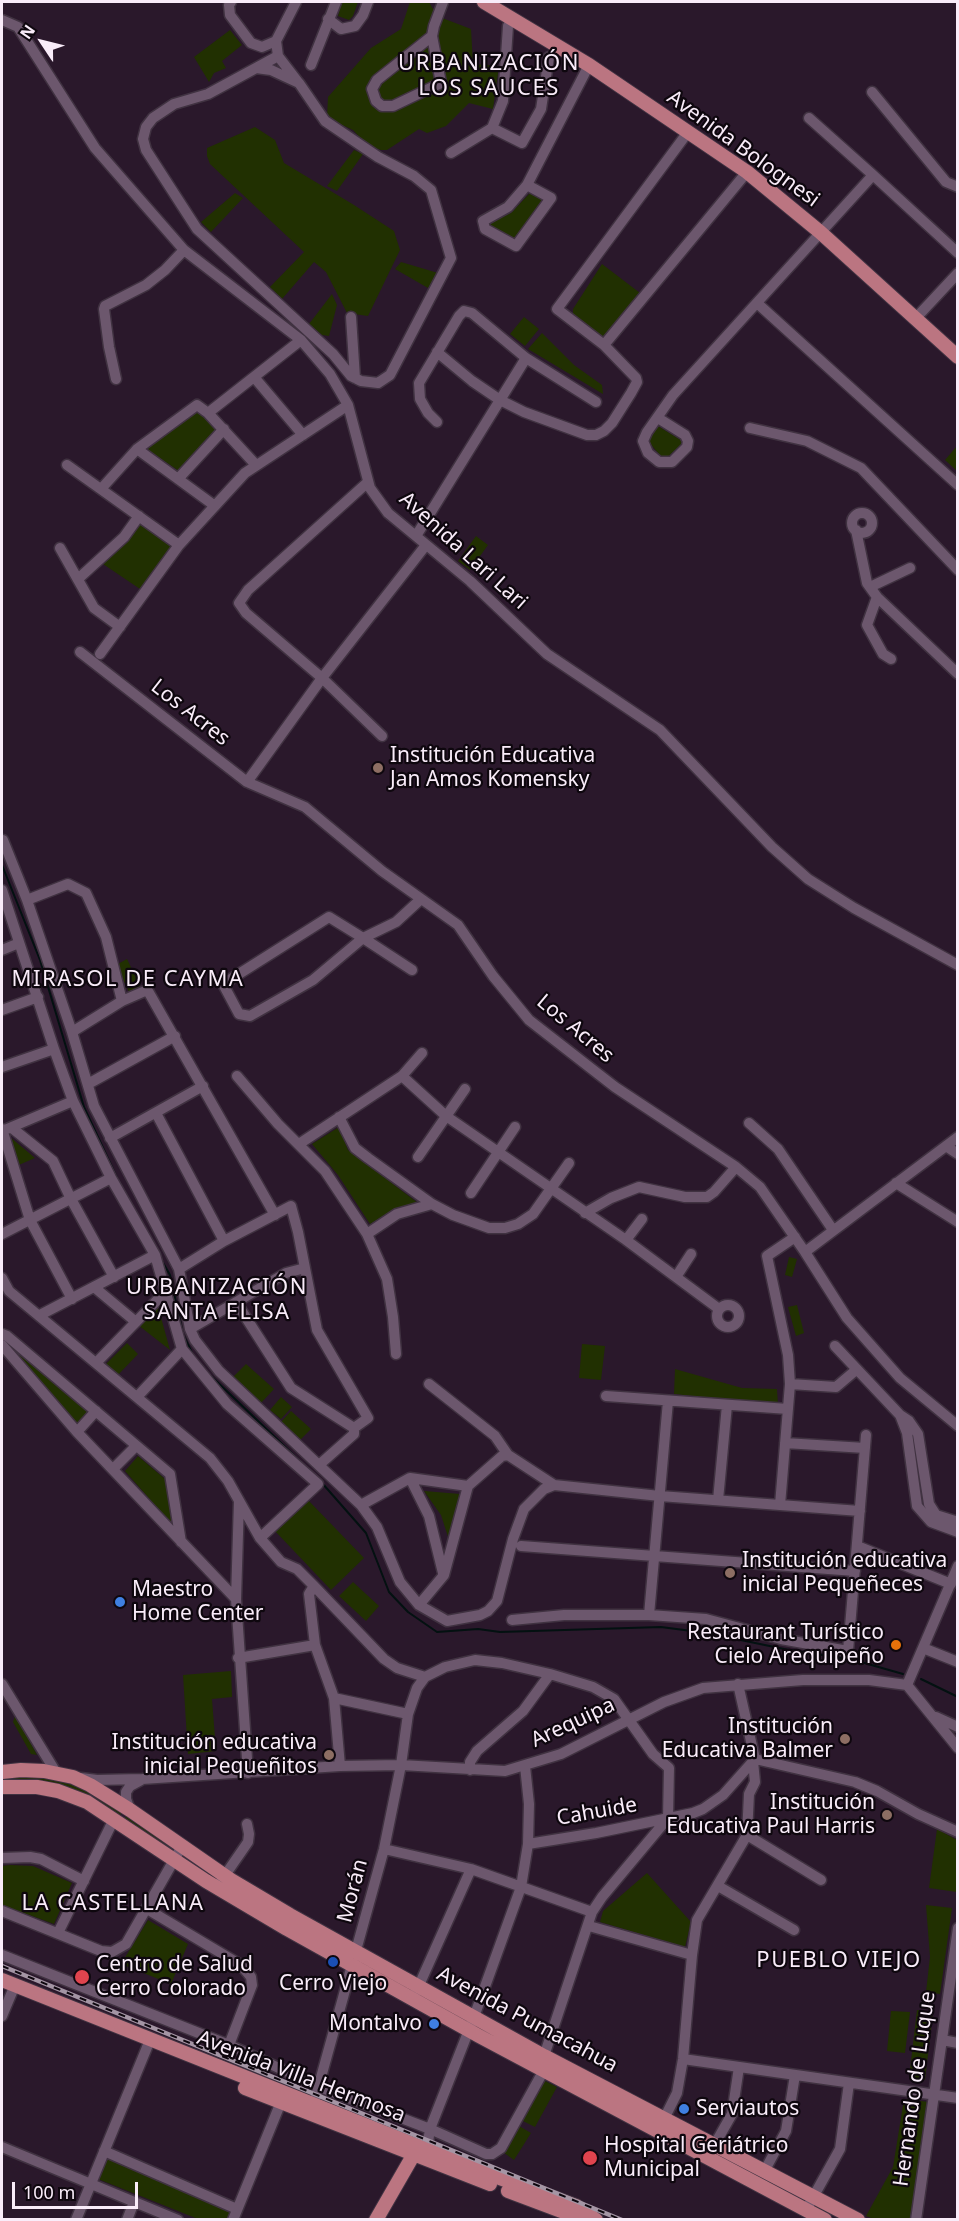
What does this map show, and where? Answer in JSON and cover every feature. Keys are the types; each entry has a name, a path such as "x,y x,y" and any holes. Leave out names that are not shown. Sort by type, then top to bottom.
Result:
{"main road":[{"name":"Avenida Bolognesi","path":"484,2 590,65 747,172 820,232 957,357"},
{"name":"Avenida Pumacahua","path":"2,1772 21,1770 57,1774 73,1778 98,1790 182,1846 221,1881"},
{"name":"Avenida Pumacahua","path":"2,1787 37,1787 58,1791 87,1802 174,1860 290,1915 355,1958 471,2024 544,2070 622,2112 715,2144 858,2220"},
{"name":"Avenida Villa Hermosa","path":"7,1987 281,2102 313,2109"},
{"name":"Avenida Pumacahua","path":"471,2024 544,2056 629,2099 662,2124 825,2220"},
{"name":"Avenida Villa Hermosa","path":"148,2045 582,2216"},
{"path":"622,2112 629,2099"},
{"path":"381,2219 421,2152"}],"street":[{"path":"231,2 230,15 251,43 262,47 276,41"},
{"path":"278,56 208,94 174,104 153,118 146,127 143,139 146,150 197,229 333,354 355,378 378,383 390,375 451,258 431,190 414,176 378,157 325,121 278,56 276,41 296,2"},
{"path":"311,65 336,2"},
{"path":"328,19 341,29 355,26 368,2"},
{"path":"432,36 377,80 372,89 376,101 382,106 393,106 441,83 432,36 443,2"},
{"path":"451,153 492,128 503,101 508,26 513,19"},
{"name":"Avenida Lari Lari","path":"2,20 18,27 95,148 184,250 301,340 330,374 348,405 370,489 388,513 470,581 547,654 660,730 772,848 808,879 854,908 957,965"},
{"path":"492,128 522,143 541,109 549,57"},
{"path":"527,185 551,198 516,246 484,229 483,221 508,207 527,185 590,65"},
{"path":"256,68 271,70 299,83"},
{"path":"872,93 946,182 957,188"},
{"path":"809,118 957,253"},
{"path":"437,352 472,381 500,400 524,412 587,435 596,435 612,423 636,382 636,378 604,345 557,309 688,132"},
{"path":"604,345 747,172"},
{"path":"658,418 685,435 688,441 687,447 676,460 668,464 655,459 644,445 645,436 673,395 873,175"},
{"path":"116,379 109,347 105,306 146,285 165,270 184,250"},
{"path":"915,320 957,273"},
{"path":"757,303 957,485"},
{"path":"437,422 428,413 420,399 418,388 421,378 459,316 467,311 526,358 596,402"},
{"path":"351,317 355,378"},
{"path":"208,412 301,340"},
{"path":"416,536 526,358"},
{"path":"330,374 342,366"},
{"path":"254,376 303,435"},
{"path":"100,654 179,546 245,473 348,405"},
{"path":"100,489 137,449 194,406 200,406 208,412 256,465"},
{"path":"750,428 807,441 861,468 957,570"},
{"path":"178,479 224,429"},
{"path":"137,449 215,506"},
{"path":"67,465 179,546"},
{"path":"368,482 248,590 239,603 246,613 322,678 382,736"},
{"path":"78,579 124,537 139,516"},
{"path":"856,530 867,583 877,597 957,674"},
{"path":"248,782 322,678 426,545"},
{"path":"60,548 94,608 120,627"},
{"path":"870,587 910,568"},
{"path":"877,597 867,625 884,654 891,659"},
{"name":"Los Acres","path":"81,652 248,782 305,807 382,871 458,925 493,976 529,1020 615,1087 736,1167 760,1187 847,1318 900,1378 957,1426"},
{"path":"3,840 27,900 72,1032 94,1106 179,1269 190,1329 203,1353 219,1371 361,1505 377,1527 400,1582 419,1605 447,1621 480,1615 488,1611 496,1601 524,1509 544,1489 554,1485"},
{"path":"27,900 68,884 86,893 106,937 122,1001"},
{"path":"2,891 54,1049 74,1101 111,1178 155,1255 167,1290 182,1349 227,1404 318,1484 260,1538"},
{"path":"412,970 363,938 329,917 223,984 240,1014 250,1016 313,980 363,938 396,922 421,899"},
{"path":"2,950 19,943"},
{"path":"72,1032 122,1001 148,991 275,1215"},
{"path":"2,1010 38,997"},
{"path":"88,1084 175,1036"},
{"path":"2,1067 54,1049"},
{"path":"298,1144 402,1076 422,1053"},
{"path":"237,1076 278,1124 325,1171 367,1234 387,1279 396,1354"},
{"path":"402,1076 446,1116 626,1240 719,1309"},
{"path":"110,1138 203,1086"},
{"path":"418,1157 465,1089"},
{"path":"4,1130 74,1101"},
{"path":"156,1113 224,1241"},
{"path":"339,1118 355,1148 432,1204 470,1222 489,1228 505,1228 518,1224 533,1214 569,1163"},
{"path":"749,1123 778,1149 833,1230"},
{"path":"471,1193 515,1127"},
{"path":"4,1130 49,1156 114,1277"},
{"path":"4,1130 30,1220 72,1299"},
{"path":"805,1252 957,1137"},
{"path":"946,1146 957,1154"},
{"path":"585,1212 639,1187 685,1197 707,1197 736,1167"},
{"path":"2,1234 111,1178"},
{"path":"896,1183 957,1222"},
{"path":"367,1234 398,1214 432,1204"},
{"path":"179,1269 224,1241 291,1206 317,1329 368,1418 354,1428"},
{"path":"626,1240 642,1219"},
{"path":"780,1505 790,1384 788,1355 767,1256 795,1237"},
{"path":"676,1277 691,1254"},
{"path":"40,1315 155,1255"},
{"path":"190,1329 286,1273 305,1268"},
{"path":"2,1278 9,1291 210,1458 228,1481 260,1538 281,1562 297,1569 384,1659 397,1668 425,1677 445,1667 475,1660 502,1663 593,1687 620,1706 653,1755 669,1768 668,1818 592,1912 544,2056 544,2070 501,2148 492,2154 486,2154 430,2129 320,2088 229,2045 2,1955"},
{"path":"94,1287 136,1322"},
{"path":"96,1363 167,1290"},
{"path":"236,1302 291,1388 354,1428"},
{"path":"2,1334 170,1474 181,1542"},
{"path":"2,1345 77,1432 236,1599"},
{"path":"835,1347 900,1415 909,1420 918,1434 929,1504 936,1515 957,1522"},
{"path":"137,1397 182,1349"},
{"path":"790,1384 836,1387 856,1370"},
{"path":"429,1384 495,1436 508,1455 554,1485 660,1496 860,1511"},
{"path":"606,1396 788,1409"},
{"path":"649,1615 668,1401"},
{"path":"718,1500 727,1405"},
{"path":"77,1432 96,1411"},
{"path":"900,1415 907,1433 917,1506 931,1522 957,1532"},
{"path":"318,1465 354,1434 354,1428"},
{"path":"512,1620 564,1615 649,1615 706,1619 781,1639 848,1650 866,1434"},
{"path":"785,1443 865,1448"},
{"path":"113,1470 136,1446"},
{"path":"419,1605 444,1575 468,1486 502,1456 508,1455"},
{"path":"361,1505 410,1478 468,1486"},
{"path":"410,1478 429,1516 444,1575"},
{"path":"239,1500 236,1599 238,1658 248,1773"},
{"path":"521,1546 855,1571"},
{"path":"857,1546 951,1584"},
{"path":"957,1566 907,1685 957,1748"},
{"path":"314,1586 309,1594 315,1646 334,1698 340,1766"},
{"path":"238,1658 315,1646"},
{"path":"923,1648 957,1662"},
{"path":"470,1770 471,1762 477,1751 523,1711 550,1674"},
{"name":"Morán","path":"313,2109 384,1849 401,1765 408,1714 417,1688 425,1677"},
{"name":"Arequipa","path":"73,1778 142,1779 340,1766 401,1765 505,1771 583,1745 628,1718 703,1688 803,1680 869,1680 907,1685"},
{"path":"2,1684 57,1774"},
{"path":"662,2124 677,2093 683,2059 697,1920 747,1835 749,1794 754,1782 754,1760 738,1684"},
{"path":"334,1698 408,1714"},
{"path":"933,1716 957,1727"},
{"path":"754,1760 855,1782 957,1832"},
{"name":"Cahuide","path":"528,1844 693,1813 716,1801 754,1760"},
{"path":"421,2152 521,1887 528,1844 529,1804 525,1766"},
{"path":"130,1810 126,1792 135,1781 142,1779"},
{"path":"58,1933 114,1820"},
{"path":"221,1881 248,1842 247,1824"},
{"path":"747,1835 821,1880"},
{"path":"2,1911 101,1951 112,1952 126,1944 182,1846"},
{"path":"384,1849 471,1869 592,1912"},
{"path":"2,1858 40,1859 84,1881"},
{"path":"416,1993 471,1869"},
{"path":"718,1886 794,1930"},
{"path":"147,1909 241,1965 251,1977 252,1985 229,2045"},
{"path":"589,1926 692,1955"},
{"name":"Hernando de Luque","path":"916,2220 957,1928"},
{"path":"2,2016 7,1987"},
{"path":"942,2040 957,2043"},
{"path":"76,2220 148,2045"},
{"path":"683,2059 957,2098"},
{"path":"715,2144 732,2114 739,2067"},
{"path":"765,2170 786,2131 795,2075"},
{"path":"806,2210 840,2149 849,2083"},
{"path":"104,2151 235,2214 281,2102"},
{"path":"2,2147 177,2220"},
{"path":"127,2220 134,2202"}],"green space":[{"path":"342,2 358,2 349,20 338,16"},
{"path":"410,2 429,2 437,16 471,29 473,64 499,66 493,109 469,103 446,126 427,133 419,129 387,150 381,150 368,146 353,130 327,118 328,97 371,48 401,29"},
{"path":"230,30 242,45 222,61 226,68 214,73 209,82 194,57"},
{"path":"255,127 275,140 284,163 394,231 400,250 368,316 347,313 326,272 314,262 282,299 270,287 304,252 210,164 207,156 207,148"},
{"path":"354,150 363,154 337,191 327,186"},
{"path":"235,193 243,198 211,232 201,222"},
{"path":"530,193 543,199 515,239 491,226 490,223 511,213"},
{"path":"401,262 438,273 428,288 395,269"},
{"path":"602,264 640,293 605,335 600,337 573,316 573,309"},
{"path":"332,294 337,305 329,336 322,335 309,324"},
{"path":"524,317 539,329 525,346 510,334"},
{"path":"542,333 574,365 602,385 603,394 528,349"},
{"path":"197,411 201,412 217,430 179,471 145,448"},
{"path":"658,426 684,442 664,460 648,441"},
{"path":"957,446 957,471 945,460"},
{"path":"139,522 173,547 140,589 103,564 126,542"},
{"path":"476,536 488,545 470,570 458,561"},
{"path":"127,959 142,990 131,996 116,965"},
{"path":"339,1127 348,1150 418,1203 396,1208 370,1224 338,1175 312,1144"},
{"path":"10,1137 35,1158 14,1167"},
{"path":"789,1257 797,1259 792,1277 785,1275"},
{"path":"157,1303 170,1350 138,1325"},
{"path":"797,1305 804,1333 796,1336 788,1307"},
{"path":"5,1343 91,1414 78,1426"},
{"path":"127,1343 138,1354 117,1376 106,1364"},
{"path":"582,1344 605,1346 601,1380 579,1378"},
{"path":"246,1364 274,1389 261,1403 233,1377"},
{"path":"675,1369 742,1388 777,1389 778,1405 674,1394"},
{"path":"281,1397 292,1407 281,1419 270,1410"},
{"path":"291,1411 311,1429 299,1441 280,1423"},
{"path":"138,1456 165,1479 175,1528 125,1471"},
{"path":"424,1491 460,1494 451,1546 441,1515"},
{"path":"308,1500 364,1558 331,1590 275,1531"},
{"path":"353,1582 379,1606 366,1621 339,1596"},
{"path":"231,1671 232,1697 212,1699 216,1751 188,1754 183,1675"},
{"path":"15,1716 37,1755 31,1754 13,1722"},
{"path":"44,1775 67,1780 124,1809 119,1818 87,1798 2,1784 2,1779"},
{"path":"128,1813 176,1846 173,1852 123,1821"},
{"path":"937,1829 957,1840 957,1892 929,1888"},
{"path":"2,1866 33,1866 72,1883 54,1924 2,1905"},
{"path":"647,1873 691,1922 685,1947 600,1922 603,1911"},
{"path":"926,1905 952,1908 940,1994 926,1992 930,1957"},
{"path":"148,1920 188,1944 171,1984 121,1964"},
{"path":"917,2010 933,2012 925,2080 909,2078"},
{"path":"891,2011 910,2012 905,2053 887,2051"},
{"path":"543,2080 557,2087 535,2127 521,2120"},
{"path":"904,2099 929,2102 913,2219 874,2219 866,2216 893,2167"},
{"path":"519,2126 531,2133 514,2160 503,2152"},
{"path":"674,2129 802,2197 800,2201 672,2132"},
{"path":"107,2157 232,2209 227,2219 198,2219 98,2179"}],"waterway":[{"path":"2,865 40,960 84,1107 118,1180"},
{"path":"162,1261 170,1275 183,1334 193,1355"},
{"path":"210,1375 301,1462"},
{"path":"322,1483 366,1533 389,1592 408,1612 437,1632 478,1629 500,1632 661,1627 707,1633 784,1649 854,1660 903,1674"},
{"path":"921,1679 958,1697"}],"railway":[{"path":"2,1966 622,2220"}],"place":[{"name":"Institución Educativa Jan Amos Komensky","path":"378,768"},
{"name":"Institución educativa inicial Pequeñeces","path":"730,1573"},
{"name":"Maestro Home Center","path":"120,1602"},
{"name":"Restaurant Turístico Cielo Arequipeño","path":"896,1645"},
{"name":"Institución Educativa Balmer","path":"845,1739"},
{"name":"Institución educativa inicial Pequeñitos","path":"329,1755"},
{"name":"Institución Educativa Paul Harris","path":"887,1815"},
{"name":"Cerro Viejo","path":"333,1962"},
{"name":"Centro de Salud Cerro Colorado","path":"82,1977"},
{"name":"Montalvo","path":"434,2024"},
{"name":"Serviautos","path":"684,2109"},
{"name":"Hospital Geriátrico Municipal","path":"590,2158"}],"district":[{"name":"URBANIZACIÓN LOS SAUCES","path":"489,76"},
{"name":"MIRASOL DE CAYMA","path":"128,980"},
{"name":"URBANIZACIÓN SANTA ELISA","path":"217,1300"},
{"name":"LA CASTELLANA","path":"113,1904"},
{"name":"PUEBLO VIEJO","path":"839,1961"}]}
